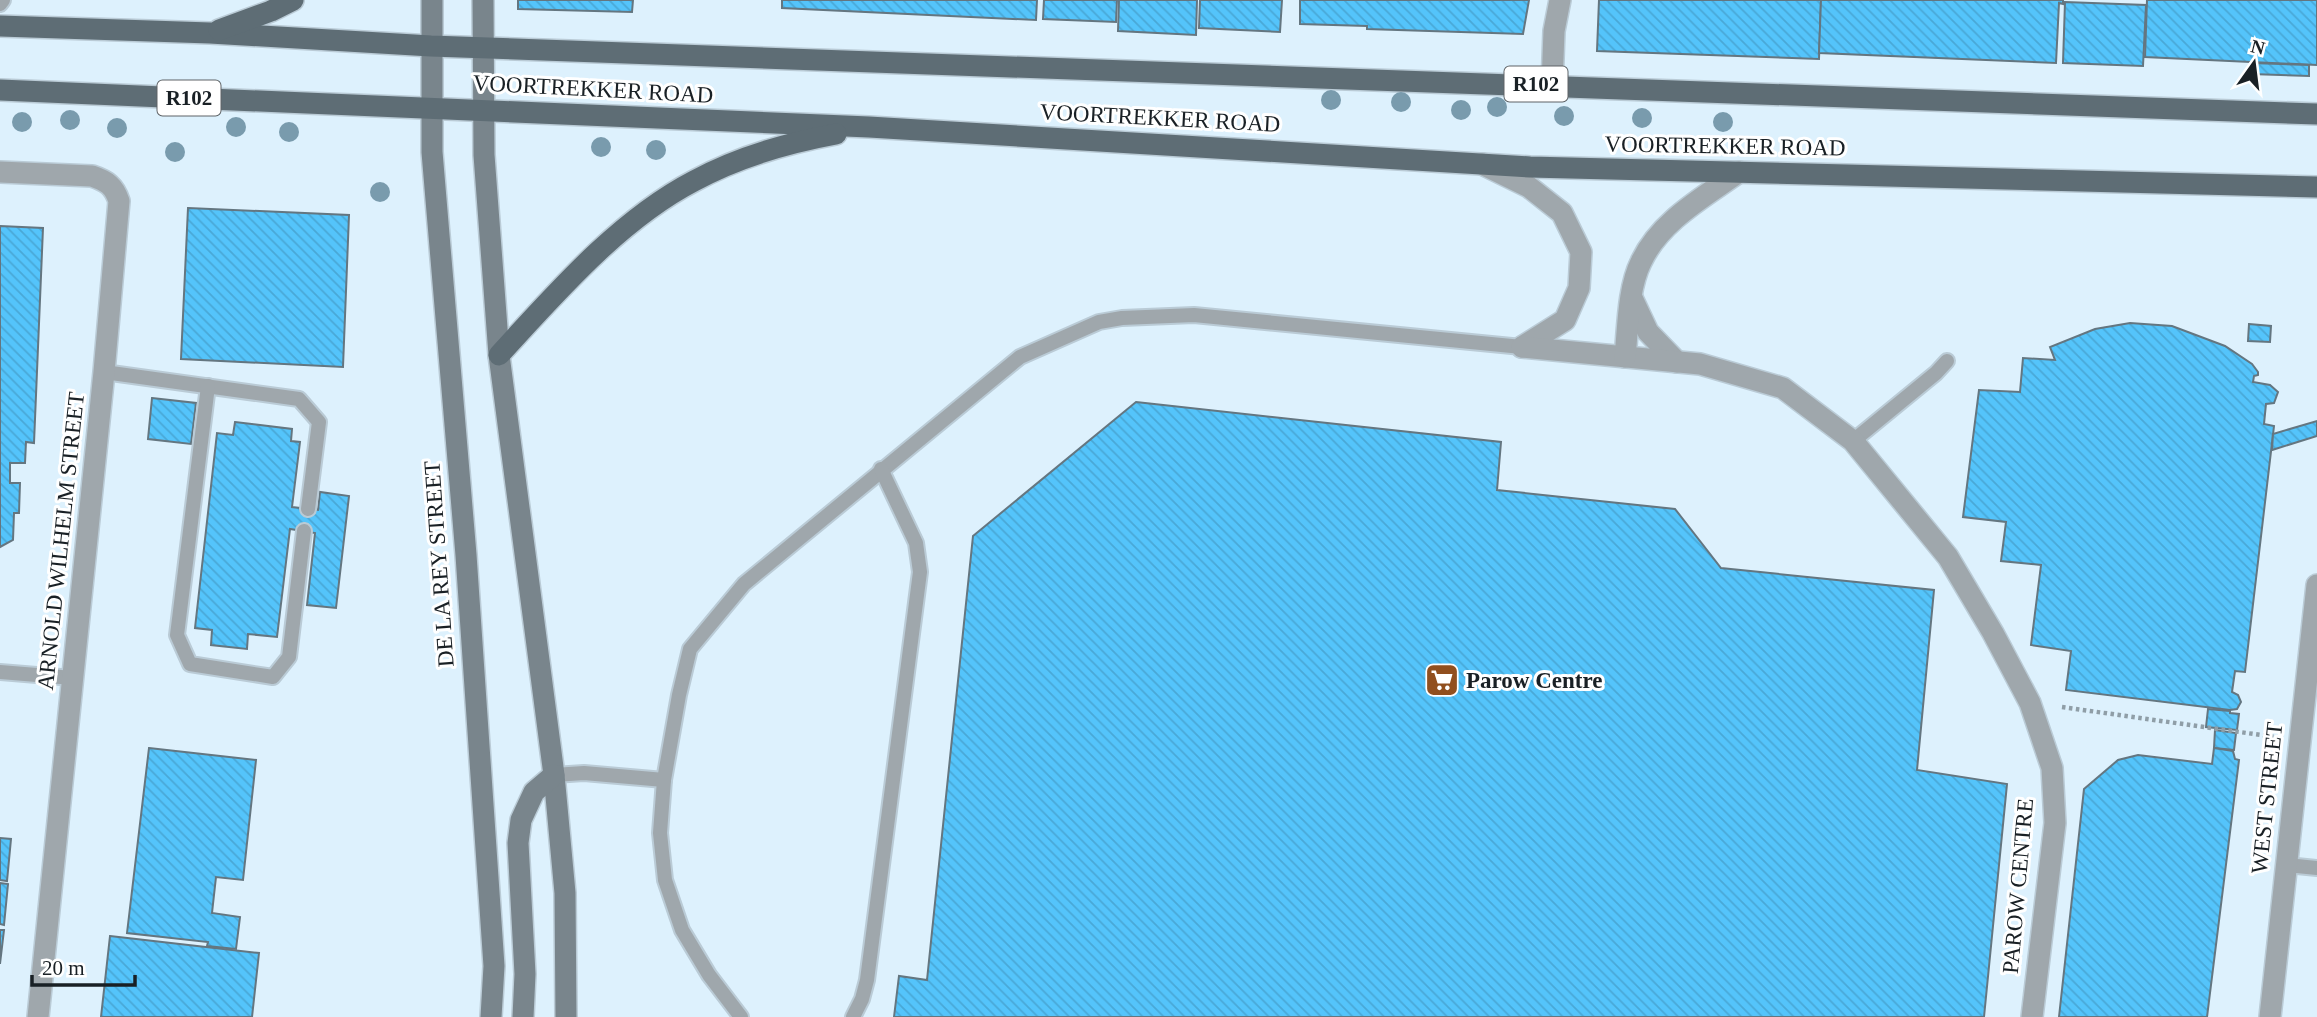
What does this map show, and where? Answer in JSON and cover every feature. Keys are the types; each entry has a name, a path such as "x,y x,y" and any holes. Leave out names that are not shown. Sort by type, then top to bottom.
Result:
{"main road":[{"path":"210,33 293,0"},
{"name":"DE LA REY STREET","path":"432,0 432,152 466,555 493,952 491,1017"},
{"path":"483,0 484,155 499,355 554,775 565,893 566,1017"},
{"name":"VOORTREKKER ROAD","path":"0,26 210,33 431,46 2317,114"},
{"name":"VOORTREKKER ROAD","path":"0,90 869,127 1482,164 2317,187"},
{"path":"499,355 560,289 599,252 680,188 729,164 770,150 869,127"},
{"path":"523,1017 525,974 518,843 521,820 534,792 554,775"}],"street":[{"path":"1552,85 1554,31 1560,0"},
{"path":"1482,164 1529,187 1562,213 1581,252 1579,288 1565,320 1522,347"},
{"name":"ARNOLD WILHELM STREET","path":"0,172 92,176 106,181 115,190 119,201 38,1017"},
{"path":"1625,357 1632,298 1640,262 1662,229 1739,172"},
{"path":"1632,298 1648,332 1677,362"},
{"name":"PAROW CENTRE","path":"1522,347 1700,365 1783,388 1853,441 1948,557 2030,703 2052,768 2056,823 2032,1017"},
{"name":"WEST STREET","path":"2270,1017 2317,585"}],"lane":[{"path":"0,4 3,0"},
{"path":"741,1017 682,930 665,880 660,833 664,780 690,649 744,584 1020,357 1100,322 1122,318 1194,315 1522,347"},
{"path":"1853,441 1936,373 1947,360"},
{"path":"104,372 299,399 319,422 308,509"},
{"path":"208,386 177,635 190,664 274,677 289,657 304,531"},
{"path":"853,1017 867,980 919,562 916,543 881,469"},
{"path":"0,671 73,678"},
{"path":"554,775 584,773 664,780"},
{"path":"2287,865 2317,869"}],"path":[{"path":"2030,703 2300,741"}],"building":[{"path":"518,0 633,0 632,12 518,9"},
{"path":"782,0 1037,0 1036,20 782,8"},
{"path":"1044,0 1117,0 1116,22 1043,19"},
{"path":"1119,0 1197,0 1196,35 1118,31"},
{"path":"1200,0 1282,0 1280,32 1199,28"},
{"path":"1300,0 1529,0 1523,34 1300,24"},
{"path":"1599,0 1821,0 1819,59 1597,51"},
{"path":"1821,0 2063,0 2063,4 2059,3 2056,63 1819,53"},
{"path":"2147,0 2317,0 2317,65 2145,57"},
{"path":"2065,2 2146,5 2143,66 2063,63"},
{"path":"2251,63 2309,65 2309,76 2251,74"},
{"path":"188,208 349,215 343,367 181,359"},
{"path":"0,226 43,228 34,443 26,442 25,463 10,463 10,483 20,483 19,513 14,513 13,540 0,547"},
{"path":"2130,323 2172,326 2225,346 2252,364 2258,372 2253,382 2270,385 2278,392 2274,403 2266,404 2264,424 2274,426 2245,672 2235,671 2232,692 2238,695 2241,702 2237,709 2066,690 2071,651 2031,645 2041,565 2001,561 2006,522 1963,517 1979,390 2020,392 2023,358 2055,360 2050,347 2095,329"},
{"path":"2249,324 2271,326 2270,342 2248,341"},
{"path":"152,398 196,403 191,444 148,439"},
{"name":"Parow Centre","path":"1136,402 1501,442 1497,490 1675,509 1721,568 1934,590 1917,770 2007,784 1984,1017 894,1017 899,976 927,980 973,536"},
{"path":"2317,421 2317,436 2272,450 2273,434"},
{"path":"235,422 292,429 291,441 300,442 292,507 318,510 320,492 349,496 336,608 307,605 315,533 290,529 277,637 248,634 247,649 211,645 212,630 195,628 217,433 233,435"},
{"path":"2208,709 2239,714 2237,730 2206,727"},
{"path":"2215,730 2236,733 2234,750 2214,748"},
{"path":"149,748 256,760 243,880 216,877 212,913 240,917 236,949 207,946 208,942 127,933"},
{"path":"2214,748 2233,751 2235,759 2239,760 2207,1017 2059,1017 2084,789 2118,760 2138,755 2212,764"},
{"path":"0,838 11,839 7,881 0,880"},
{"path":"0,883 8,884 4,925 0,924"},
{"path":"0,930 4,930 0,964"},
{"path":"110,936 259,953 252,1017 101,1017"}],"place":[{"name":"Parow Centre","path":"1442,680"}]}
